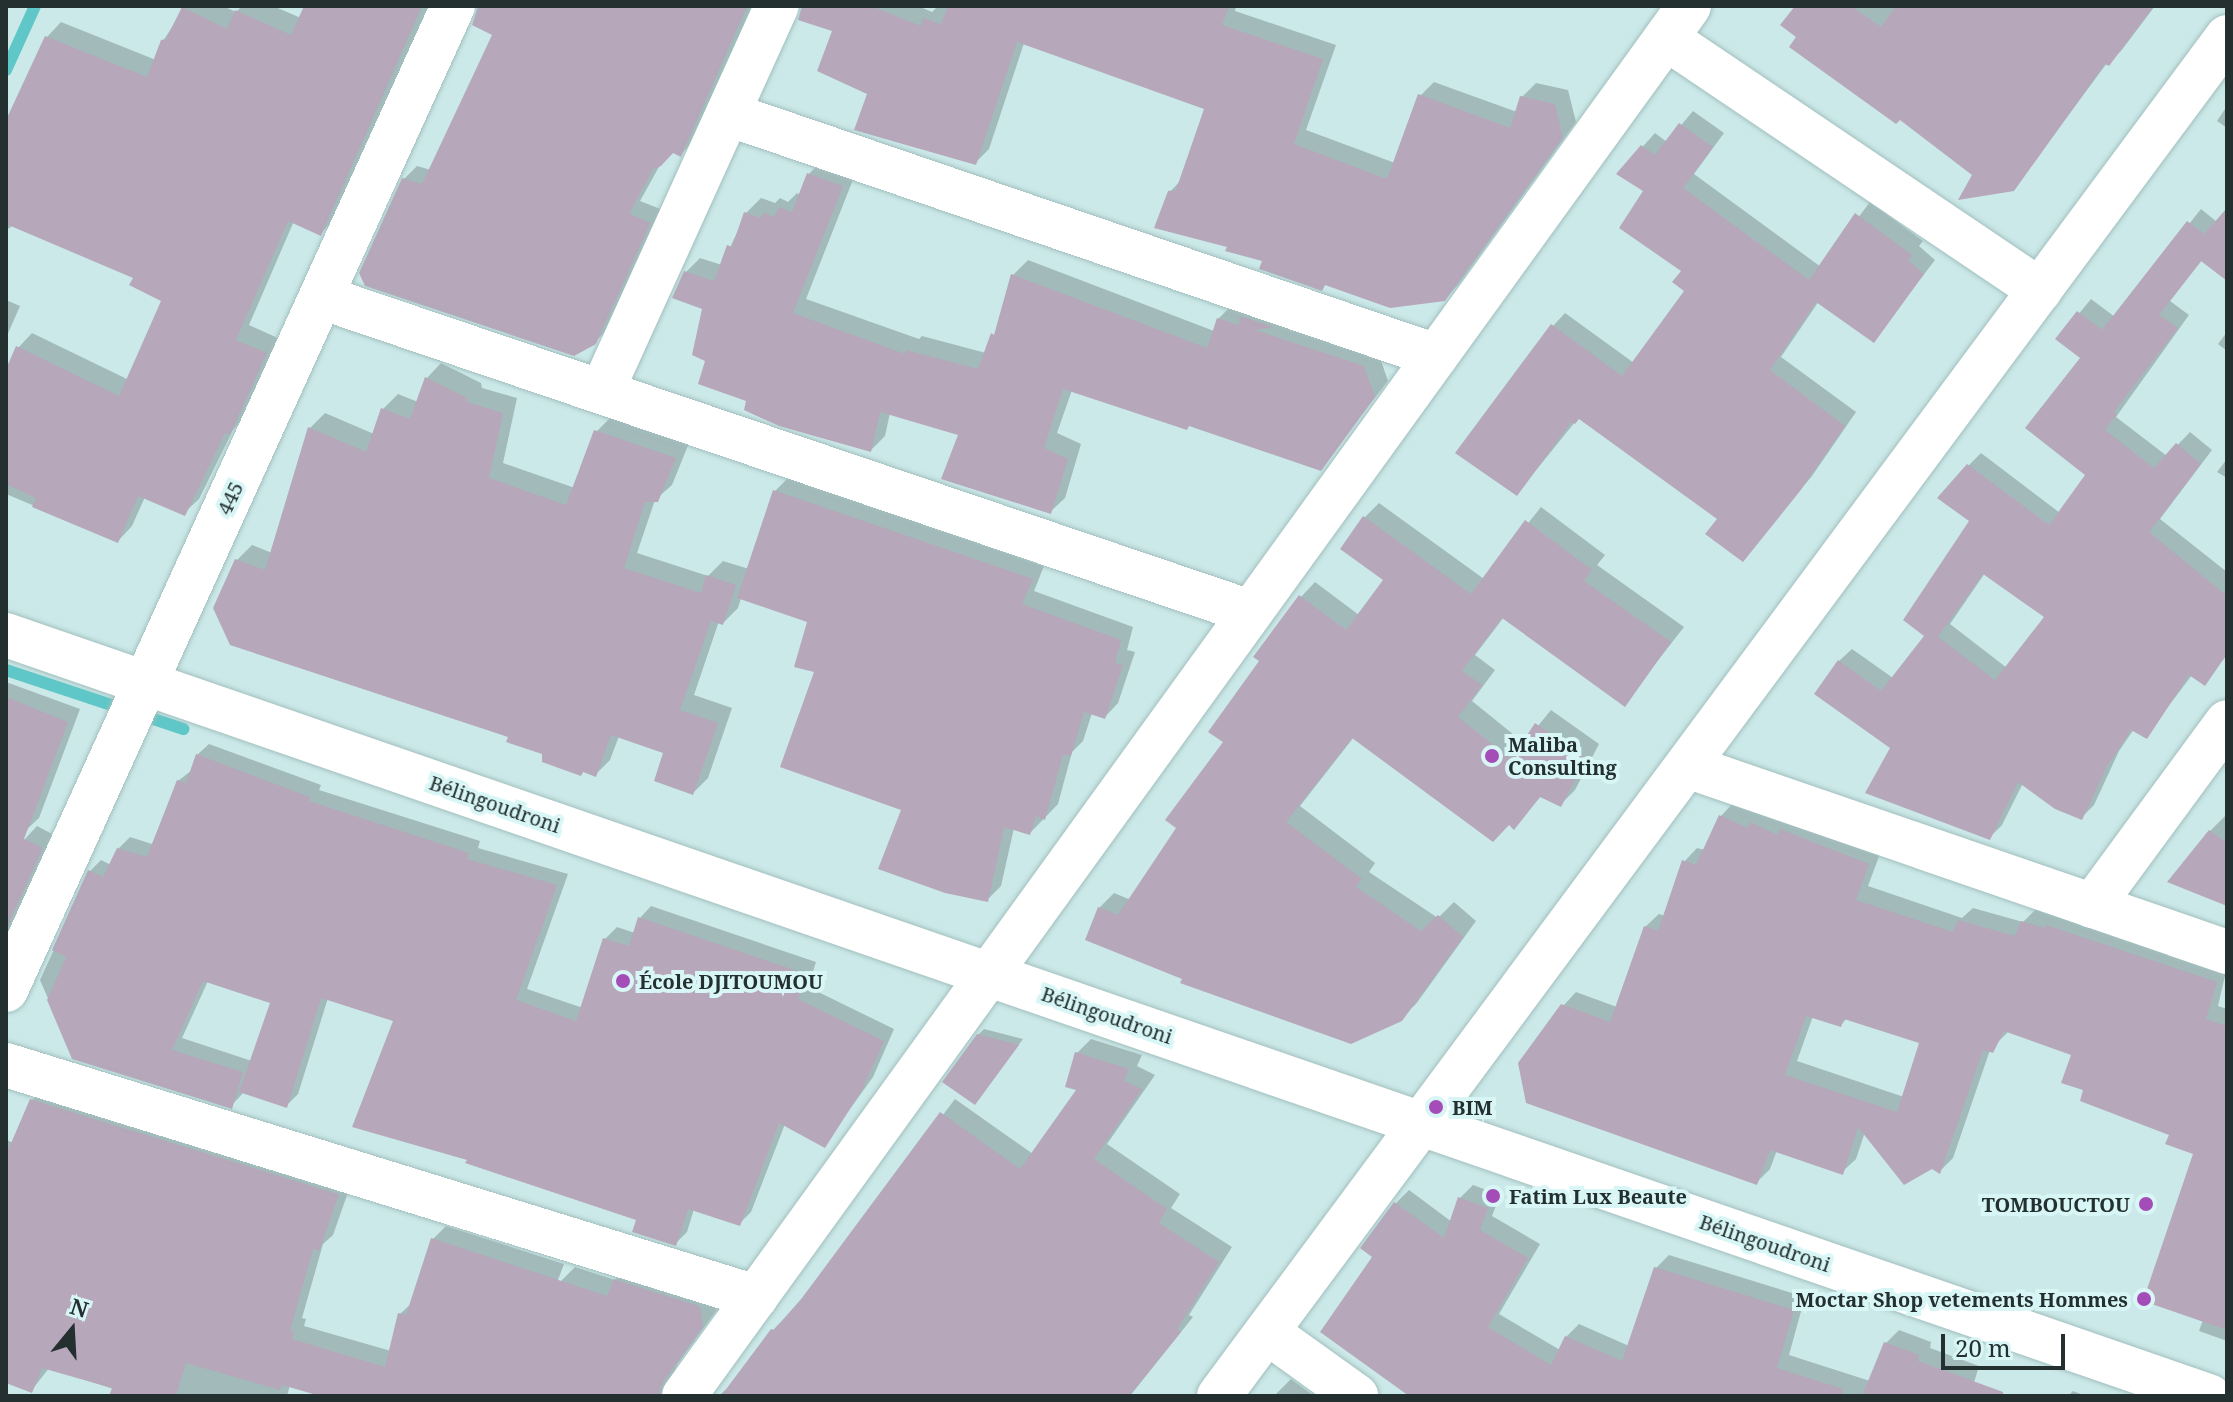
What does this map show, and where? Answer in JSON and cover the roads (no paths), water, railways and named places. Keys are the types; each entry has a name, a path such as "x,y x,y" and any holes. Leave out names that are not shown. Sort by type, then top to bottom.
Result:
{"street":[{"name":"445","path":"6,990 453,6"},
{"path":"602,391 777,6"},
{"path":"684,1396 1678,22 2040,290"},
{"path":"1219,1396 2227,37"},
{"path":"728,114 1436,356"},
{"path":"321,297 1250,612"},
{"name":"Bélingoudroni","path":"6,635 2209,1396"},
{"path":"2092,906 2227,722"},
{"path":"1687,766 2227,952"},
{"path":"6,1065 756,1297"},
{"path":"1267,1332 1356,1396"}],"waterway":[{"path":"6,70 35,6"},
{"path":"6,670 183,729"}],"place":[{"name":"Maliba Consulting","path":"1492,756"},
{"name":"École DJITOUMOU","path":"623,981"},
{"name":"BIM","path":"1436,1107"},
{"name":"Fatim Lux Beaute","path":"1493,1196"},
{"name":"TOMBOUCTOU","path":"2146,1204"},
{"name":"Moctar Shop vetements Hommes","path":"2144,1299"}]}
